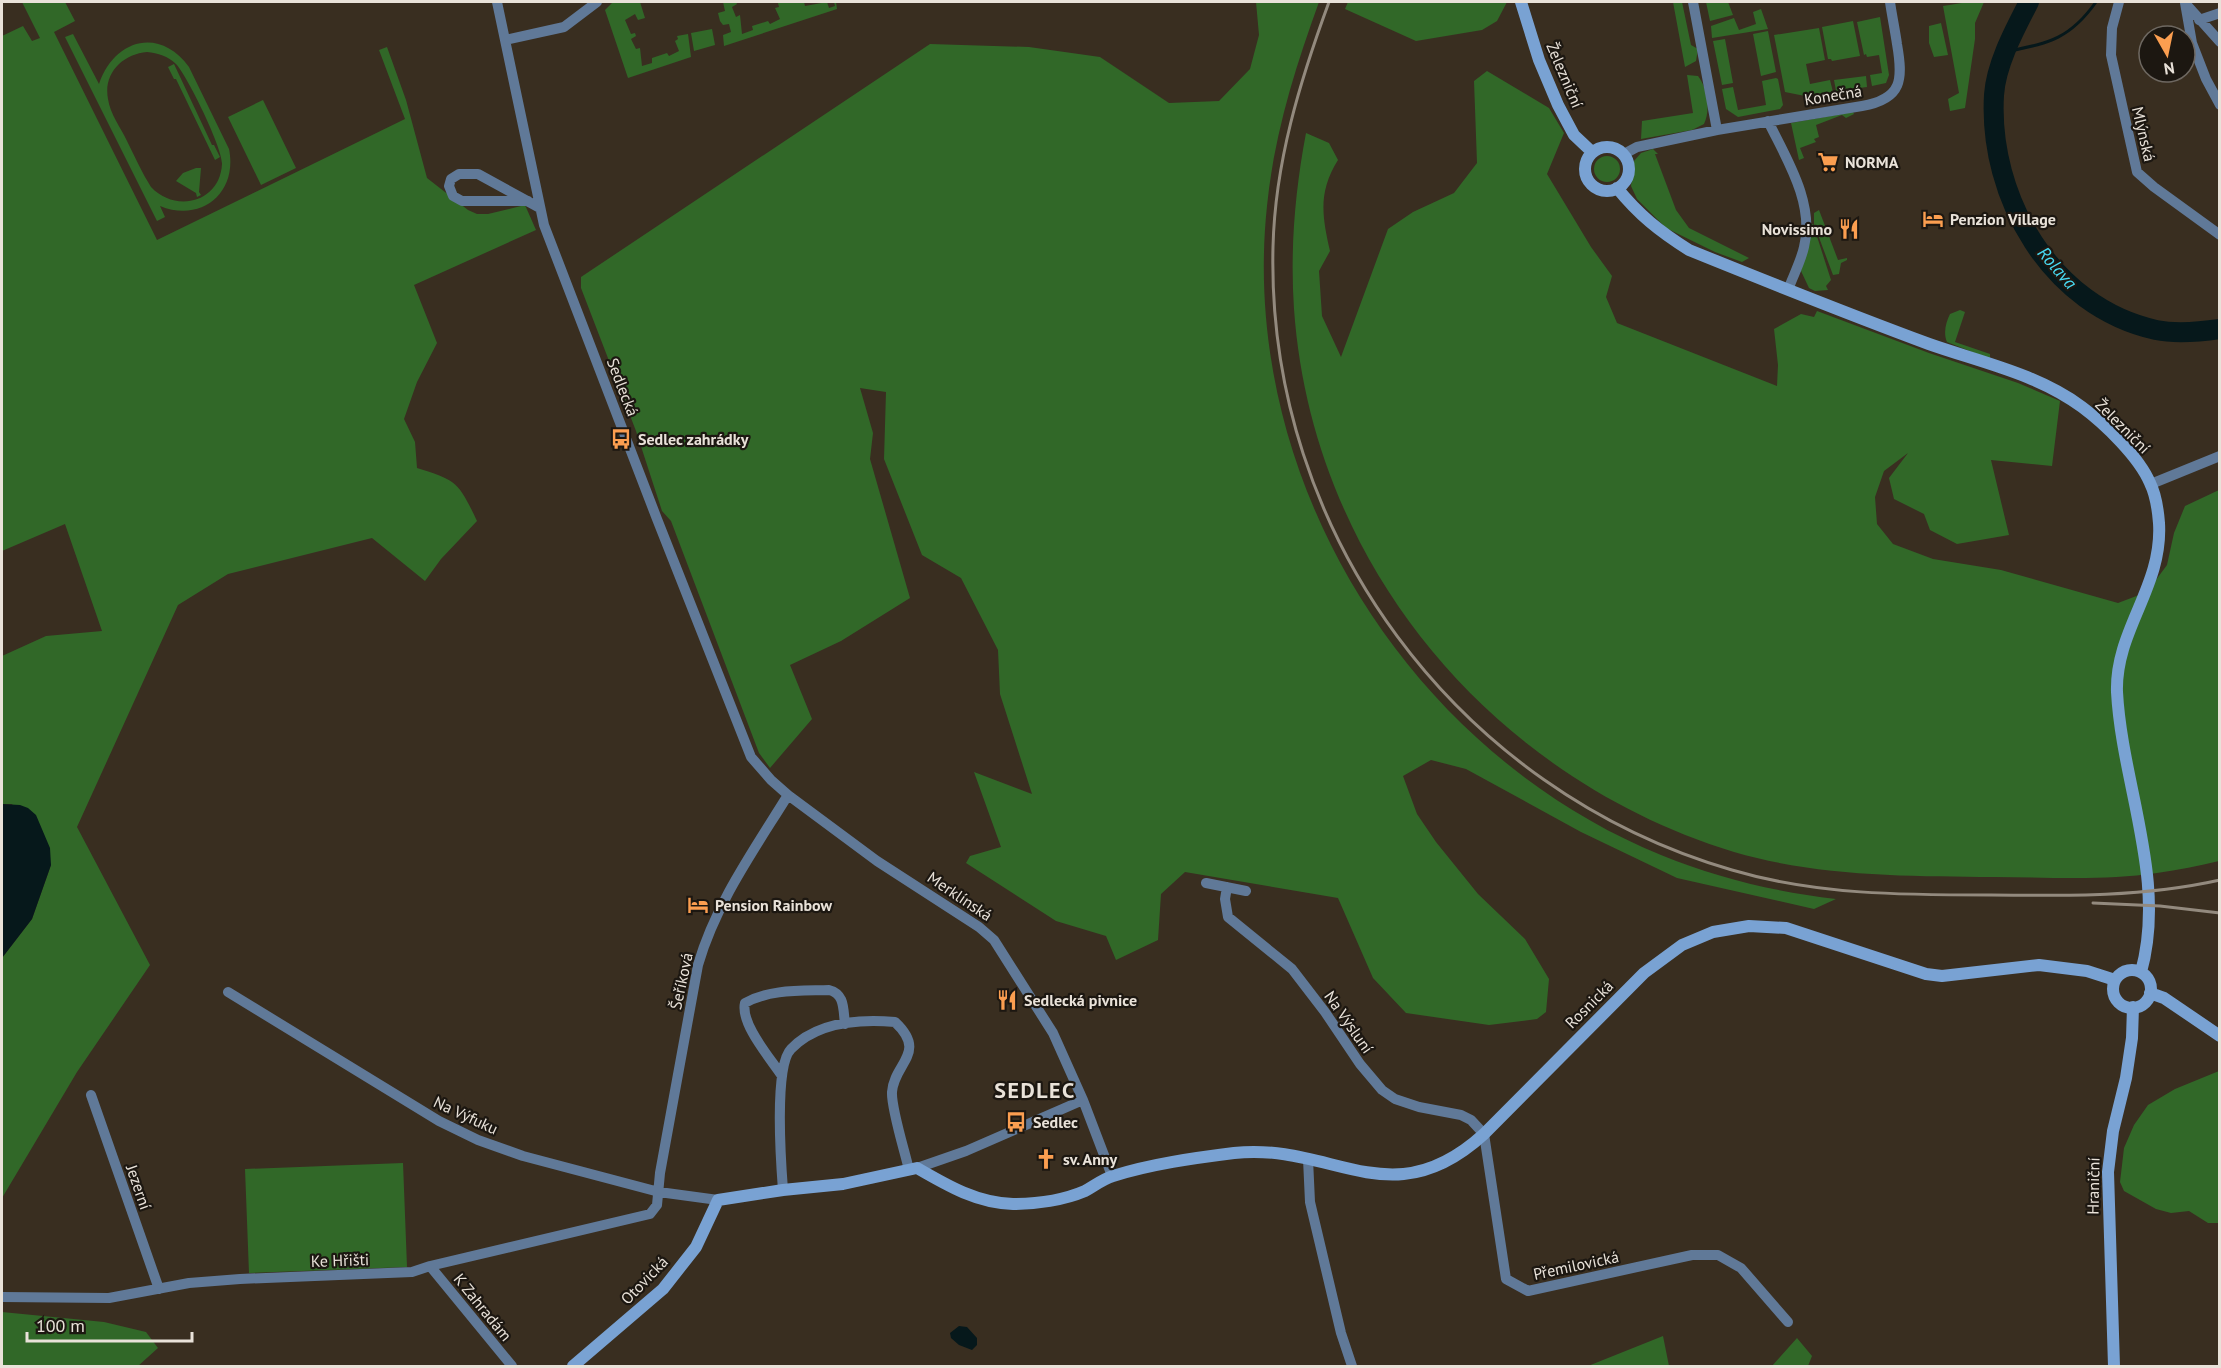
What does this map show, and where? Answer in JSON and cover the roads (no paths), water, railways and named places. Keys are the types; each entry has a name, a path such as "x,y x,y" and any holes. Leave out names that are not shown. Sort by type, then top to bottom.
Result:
{"street":[{"name":"Sedlecká","path":"497,2 544,225 751,757 788,795"},
{"path":"505,40 564,27 597,2"},
{"name":"Železniční","path":"1521,2 1539,60 1558,105 1574,135 1592,152"},
{"path":"1693,2 1717,130"},
{"name":"Konečná","path":"1624,154 1637,147 1717,130 1876,104 1886,99 1896,89 1902,70 1890,2"},
{"name":"Mlýnská","path":"2119,2 2112,28 2111,55 2137,172 2154,188 2220,235"},
{"path":"2185,2 2220,42"},
{"path":"2185,2 2192,43 2206,79 2220,105"},
{"path":"2199,20 2220,13"},
{"path":"1768,121 1793,172 1803,201 1806,224 1804,248 1788,290"},
{"path":"1609,147 1624,154 1628,160 1629,171 1625,181 1617,188 1600,189 1590,182 1585,166 1592,152 1609,147"},
{"path":"528,201 462,201 453,196 449,186 451,179 459,174 478,174 528,201 540,208"},
{"name":"Železniční","path":"1617,188 1644,219 1689,250 1930,344 2038,382 2081,406 2116,437 2143,469 2151,484 2159,524 2157,562 2147,592 2127,634 2117,674 2119,720 2150,894 2148,947 2141,972"},
{"path":"2151,484 2220,456"},
{"name":"Merklínská","path":"788,795 877,861 979,927 994,940 1053,1033 1083,1100 1112,1176"},
{"name":"Šeříková","path":"659,1192 660,1173 698,965 706,938 722,902 788,795"},
{"path":"1206,883 1246,891"},
{"name":"Na Výsluní","path":"1227,887 1225,899 1228,917 1281,958 1302,980 1360,1064 1382,1090 1395,1099 1413,1105 1461,1115 1471,1120 1484,1134"},
{"name":"Rosnická","path":"1112,1176 1169,1163 1234,1153 1273,1152 1367,1173 1416,1173 1430,1169 1455,1157 1484,1134 1644,973 1682,945 1713,932 1749,926 1786,928 1926,974 1942,976 2039,965 2087,971 2115,980"},
{"path":"2126,971 2141,972 2148,979 2150,993 2142,1005 2133,1007 2124,1005 2116,999 2113,990 2115,980 2126,971"},
{"path":"782,1076 747,1023 745,1003 770,993 829,990 838,992 842,999 844,1024"},
{"name":"Na Výfuku","path":"228,992 439,1121 468,1135 523,1156 659,1192 718,1200"},
{"path":"2150,993 2163,998 2220,1036"},
{"name":"Hraniční","path":"2114,1366 2108,1172 2113,1131 2126,1078 2132,1038 2133,1007"},
{"path":"783,1190 782,1076 790,1050 817,1031 832,1025 882,1020 895,1022 908,1038 909,1051 892,1092 913,1169 960,1192 990,1202 1014,1204 1039,1203 1082,1192 1112,1176"},
{"name":"Jezerní","path":"91,1095 159,1289"},
{"path":"718,1200 843,1184 913,1169 966,1151 1083,1100"},
{"name":"Přemilovická","path":"1484,1134 1506,1279 1528,1291 1692,1255 1718,1255 1741,1268 1788,1322"},
{"path":"1308,1159 1310,1202 1341,1333 1352,1366"},
{"name":"Ke Hřišti","path":"2,1297 109,1298 189,1283 412,1272 650,1214 657,1205 659,1192"},
{"name":"Otovická","path":"573,1366 663,1289 696,1247 718,1200"},
{"name":"K Zahradám","path":"430,1266 512,1366"}],"waterway":[{"name":"Rolava","path":"2029,2 2002,59 1994,95 1995,133 2002,172 2015,208 2033,242 2057,272 2086,298 2119,317 2164,331 2188,332 2220,329"},
{"path":"2005,52 2057,38 2076,25 2096,2"}],"railway":[{"path":"1329,2 1299,92 1279,184 1273,247 1279,353 1303,454 1343,549 1397,636 1465,714 1544,780 1633,832 1732,870 1764,878 1828,889 1926,895 2106,894 2163,890 2220,880"},
{"path":"2093,903 2160,906 2220,913"}],"place":[{"name":"NORMA","path":"1828,162"},
{"name":"Penzion Village","path":"1933,219"},
{"name":"Novissimo","path":"1849,229"},
{"name":"Sedlec zahrádky","path":"621,439"},
{"name":"Pension Rainbow","path":"698,905"},
{"name":"Sedlecká pivnice","path":"1007,1000"},
{"name":"Sedlec","path":"1016,1122"},
{"name":"sv. Anny","path":"1046,1159"}],"district":[{"name":"SEDLEC","path":"1035,1090"}]}
